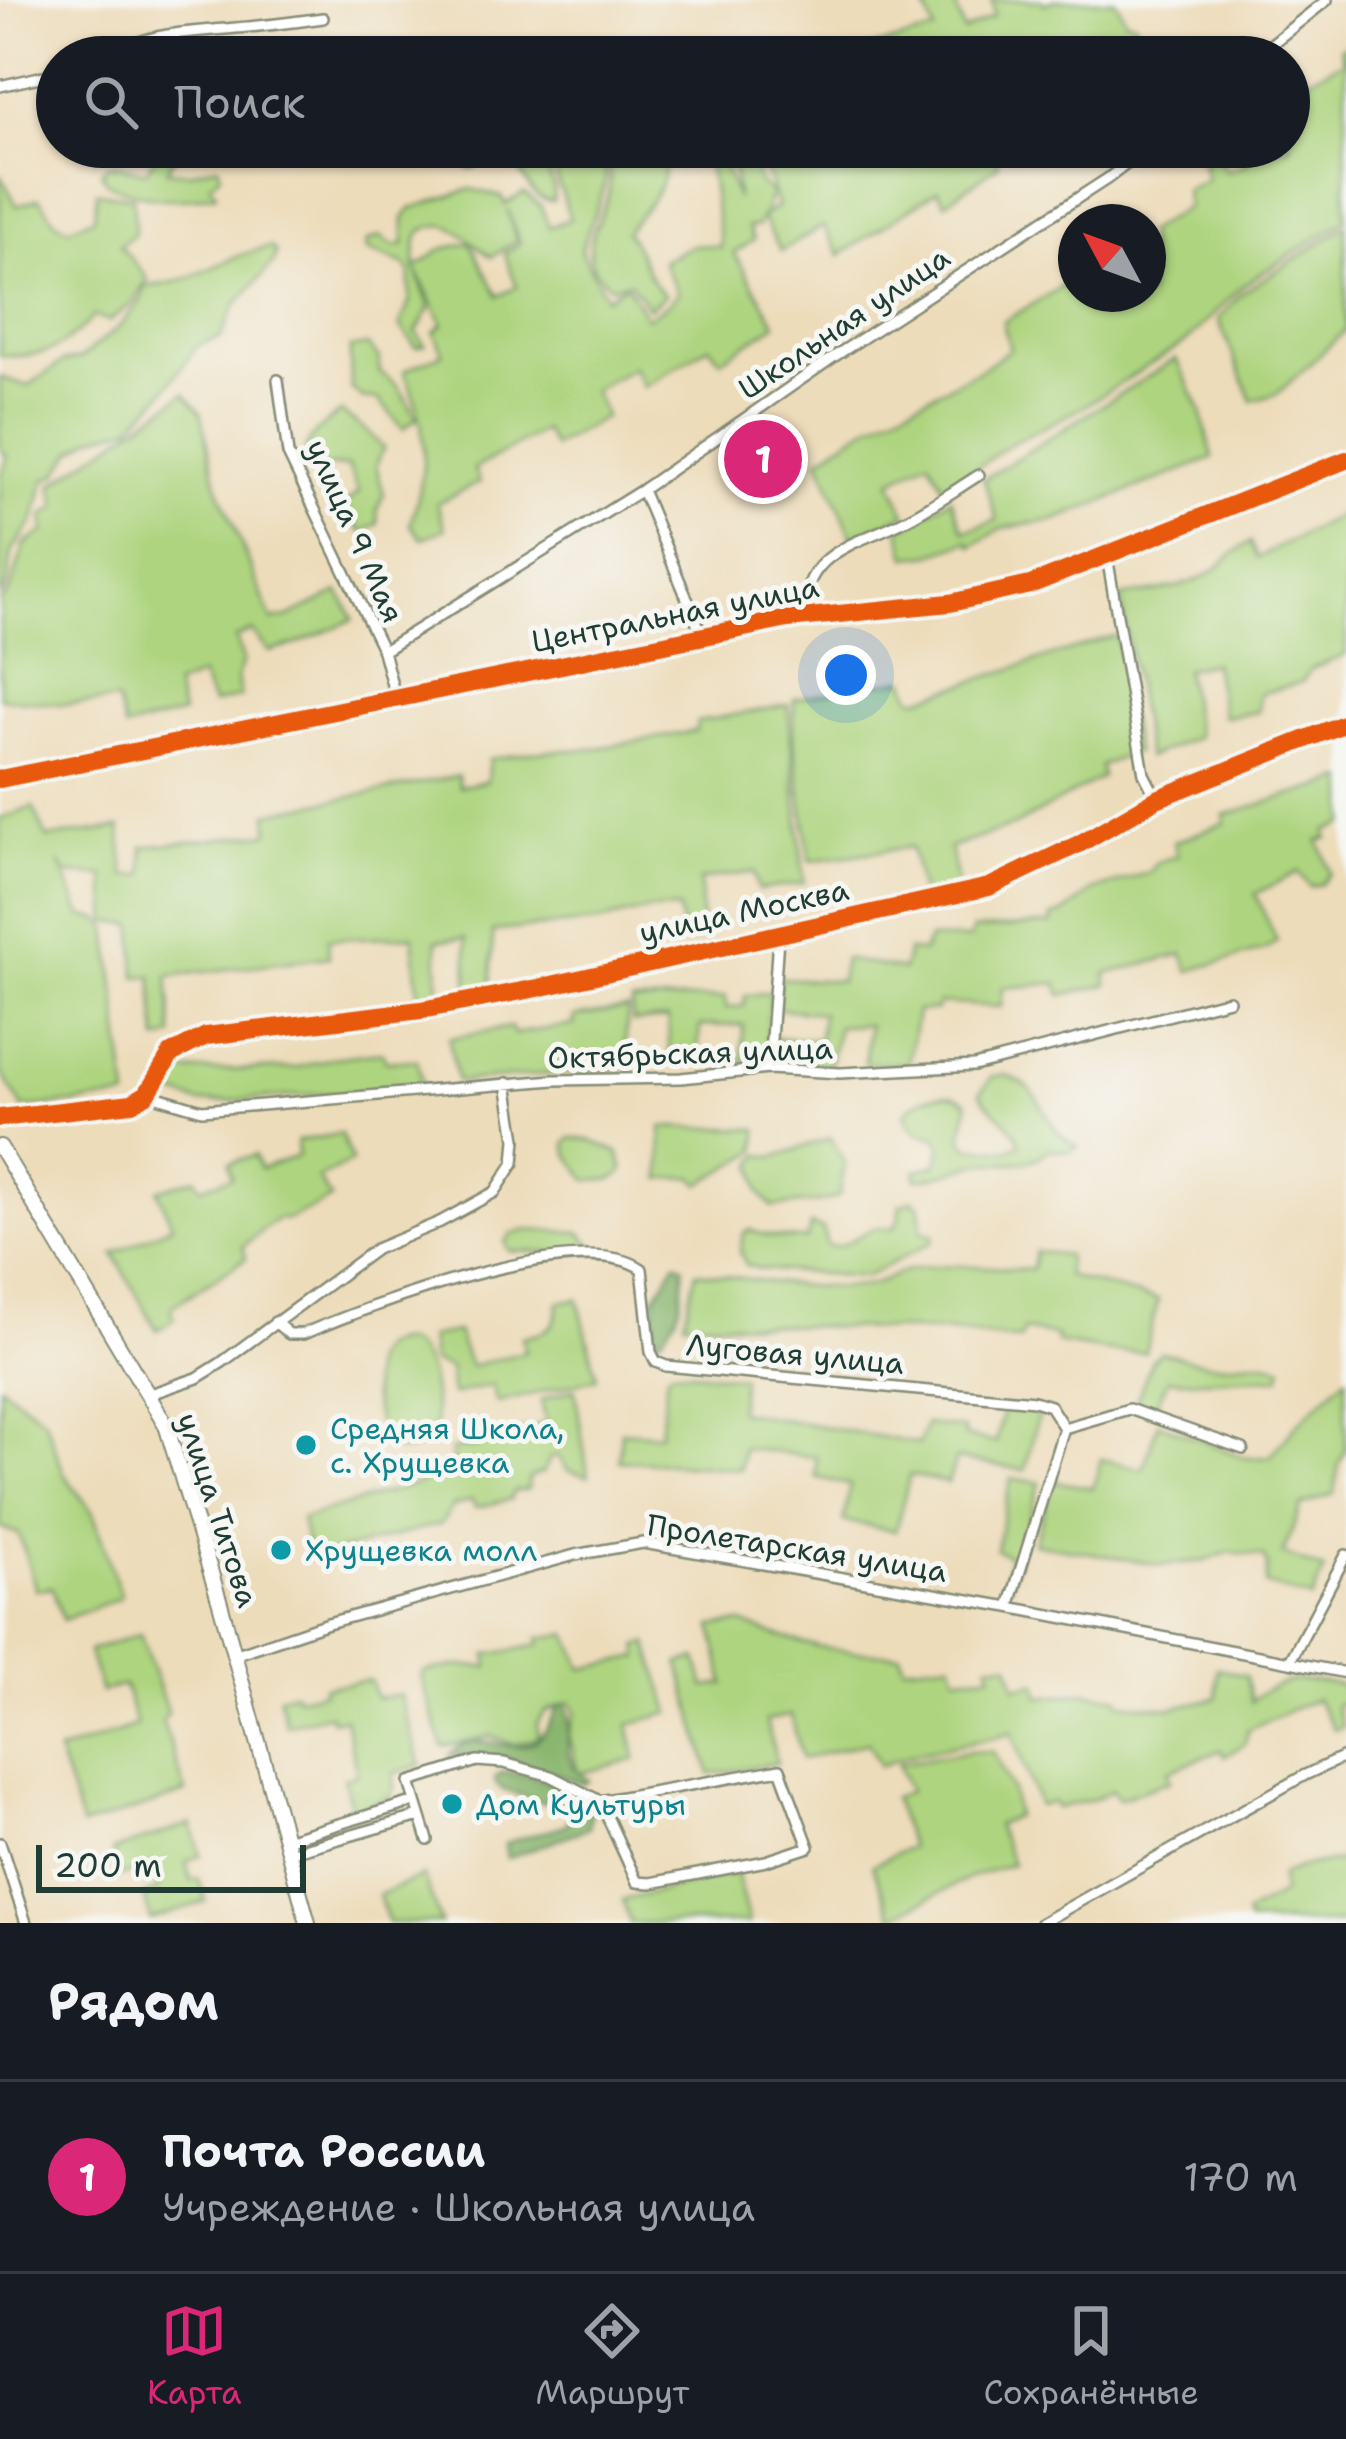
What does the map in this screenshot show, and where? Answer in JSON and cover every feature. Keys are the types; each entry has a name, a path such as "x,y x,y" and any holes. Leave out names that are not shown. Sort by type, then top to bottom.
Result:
{"main road":[{"name":"улица Титова","path":"0,1147 150,1394 179,1462 308,1923"}],"street":[{"path":"1282,36 1327,0"},
{"path":"154,36 323,18"},
{"path":"0,86 36,78"},
{"name":"Школьная улица","path":"383,651 642,490 1118,168"},
{"name":"улица 9 Мая","path":"278,380 289,454 305,496 325,525 383,651 396,700"},
{"name":"Центральная улица","path":"0,779 804,617 950,603 1030,585 1346,460"},
{"path":"804,617 803,593 823,561 907,520 979,475"},
{"path":"642,490 703,637"},
{"path":"1107,556 1144,774 1157,799"},
{"name":"улица Москва","path":"147,1094 171,1054 206,1036 421,1010 538,988 988,887 1079,844 1157,799 1346,723"},
{"path":"769,1069 778,937"},
{"name":"Октябрьская улица","path":"147,1094 202,1110 507,1083 681,1078 769,1069 840,1073 974,1066 1229,1000"},
{"path":"150,1394 197,1378 376,1249 494,1192 514,1163 516,1139 507,1083"},
{"path":"0,1118 132,1103 147,1094"},
{"name":"Луговая улица","path":"275,1322 289,1334 303,1334 445,1282 554,1259 619,1258 642,1269 656,1362 1034,1401 1050,1406 1064,1428"},
{"path":"1009,1607 1064,1428 1129,1409 1243,1449"},
{"name":"Пролетарская улица","path":"234,1654 328,1622 575,1555 643,1544 1009,1607 1346,1673"},
{"path":"1290,1661 1346,1556"},
{"path":"1041,1923 1346,1756"},
{"path":"428,1840 410,1782 477,1761 551,1776 600,1801 780,1769 809,1847 766,1861 638,1882 600,1801"},
{"path":"287,1846 416,1801"},
{"path":"287,1846 420,1816"},
{"path":"0,1844 26,1923"}],"green space":[{"path":"922,0 954,0 964,32 994,16 992,0 1042,0 1044,4 1115,0 1141,36 916,36 935,31"},
{"path":"1346,45 1346,220 1243,285 1187,341 1081,408 1005,447 946,491 929,460 891,481 906,514 852,537 819,459 863,429 980,370 1010,349 1003,322 1058,289 1058,312 1166,312 1166,220 1187,207 1185,190 1207,179 1204,168 1310,168 1310,78 1344,61 1340,48"},
{"path":"106,168 168,168 189,173 219,168 221,174 210,184 216,194 174,199 134,193 107,183 101,172"},
{"path":"516,168 545,168 554,186 553,201 536,194"},
{"path":"554,168 605,168 604,186 581,251 606,297 626,284 647,318 678,293 662,261 693,245 721,247 709,168 724,168 737,199 732,168 754,168 760,184 772,193 763,216 778,206 764,168 994,168 945,203 938,190 840,255 823,226 781,251 762,217 758,226 748,227 754,240 734,253 776,324 721,360 709,346 644,387 633,367 593,390 605,417 553,447 544,430 474,469 480,482 437,503 445,529 422,539 410,524 424,446 404,371 443,353 434,332 443,325 416,270 430,308 416,332 425,345 416,347 400,326 410,300 410,272 403,264 367,250 366,242 380,236 394,246 404,244 404,218 412,208 471,189 502,197 505,204 524,193 541,206 549,227 570,219","holes":["507,209 520,243 505,254 517,287 498,296 470,243 442,249 415,268 419,233 441,225 458,232 492,257 516,241"]},
{"path":"610,168 664,168 660,185 626,232 665,295 649,308 630,282 611,286 592,264 591,242 610,183"},
{"path":"0,174 17,206 39,198 56,222 69,228 94,218 97,192 133,197 135,234 120,245 148,279 131,304 110,321 94,316 52,349 0,356"},
{"path":"1346,226 1346,330 1277,394 1252,401 1218,319 1242,293"},
{"path":"271,247 276,253 274,262 235,306 221,337 198,345 163,393 131,426 91,438 72,452 57,474 45,480 33,522 12,551 7,586 0,595 0,476 7,457 0,448 0,377 28,386 63,362 81,358 120,326 140,302 146,286 178,281"},
{"path":"367,345 380,359 379,371 399,387 417,418 403,429 379,400 362,398 351,388 350,348"},
{"path":"1176,359 1200,408 1213,458 1055,520 1003,528 972,546 969,541 907,557 900,529 951,498 964,531 997,520 984,479"},
{"path":"185,393 201,412 217,485 272,620 339,592 354,619 269,652 252,631 236,638 243,661 237,677 240,697 212,704 201,676 175,686 182,714 125,729 117,701 62,704 0,698 0,602 11,589 25,544 45,531 43,516 57,507 52,485"},
{"path":"341,412 383,448 376,466 384,494 377,509 378,524 361,532 345,504 359,492 348,466 307,468 305,458 313,436"},
{"path":"1346,512 1346,655 1311,669 1302,682 1259,694 1258,712 1223,717 1213,663 1185,669 1197,737 1147,758 1121,597 1192,582 1251,542 1258,558"},
{"path":"1114,636 1135,752 1100,766 1102,777 1016,825 950,848 958,890 922,897 911,847 810,861 794,743 794,699 905,679 912,697 918,699"},
{"path":"788,705 804,883 758,890 754,872 700,880 702,938 684,942 678,909 493,931 491,987 469,992 466,938 437,940 439,997 419,999 413,936 328,939 329,957 168,976 173,1036 158,1041 152,976 136,977 134,925 108,922 105,876 66,874 59,862 82,916 99,919 108,927 128,1098 23,1108 0,1070 0,819 33,807 47,838 120,828 125,876 144,875 143,847 269,833 268,813 458,776 459,787 487,781 489,759 593,749 696,731 697,722"},
{"path":"1346,779 1346,824 1326,831 1328,838 1319,841 1330,873 1321,884 1310,887 1298,872 1255,894 1277,941 1265,950 1189,971 1183,954 1106,974 1107,985 1061,995 1057,983 1003,988 1001,1007 939,1003 936,1010 917,1011 908,1064 865,1063 868,1025 838,1026 830,1065 775,1065 776,1038 819,1039 822,1013 778,1009 779,978 840,981 844,959 903,970 908,951 923,952 929,939 970,939 973,930 1052,924 1051,918 1092,891 1150,872 1158,862 1177,856 1174,842 1225,823 1224,815"},
{"path":"770,992 765,1061 742,1063 743,1025 700,1026 697,1064 670,1063 668,1019 633,1022 632,1003 725,997 726,1008 744,1006 745,996"},
{"path":"628,1009 623,1068 457,1082 449,1038 511,1027 514,1034 574,1025 574,1017"},
{"path":"382,1052 386,1061 417,1060 423,1087 200,1103 164,1087 171,1072 296,1068"},
{"path":"1004,1075 1029,1088 1056,1129 1078,1147 1068,1152 1050,1149 1026,1162 984,1163 916,1179 916,1171 936,1165 942,1146 935,1136 916,1130 905,1113 926,1098 943,1094 967,1102 963,1136 968,1147 1007,1150 1020,1144 980,1093 993,1076"},
{"path":"662,1127 758,1129 757,1151 700,1184 695,1177 661,1179"},
{"path":"341,1134 352,1162 318,1178 331,1199 287,1220 278,1218 243,1246 246,1258 174,1305 175,1319 157,1330 114,1254 172,1225 158,1190 196,1178 200,1187 232,1177 229,1163 255,1155 260,1169 298,1156 297,1141"},
{"path":"571,1138 618,1152 624,1170 612,1179 587,1180 568,1153 566,1143"},
{"path":"831,1138 845,1164 839,1196 773,1207 760,1193 754,1164 760,1155 774,1157"},
{"path":"913,1200 920,1206 922,1231 934,1235 932,1242 865,1277 761,1269 746,1265 740,1251 743,1234 749,1230 807,1239 810,1225 823,1229 827,1246 840,1246 874,1228 894,1228 900,1205"},
{"path":"580,1232 595,1247 568,1253 509,1251 505,1242 512,1234"},
{"path":"1035,1251 1067,1255 1067,1276 1158,1300 1145,1352 1057,1343 1057,1336 1024,1330 1020,1340 954,1332 684,1321 696,1272 796,1285 856,1287 924,1267 1032,1270"},
{"path":"676,1262 684,1266 680,1305 659,1339 655,1338 654,1299"},
{"path":"578,1299 597,1378 497,1403 492,1385 452,1395 449,1368 432,1362 429,1337 457,1332 470,1366 525,1352 522,1337 550,1328 559,1302"},
{"path":"405,1342 427,1367 436,1428 425,1445 411,1450 392,1447 381,1432 371,1367 383,1346"},
{"path":"1161,1352 1207,1363 1260,1361 1283,1367 1279,1378 1168,1379 1154,1409 1135,1404 1152,1360"},
{"path":"672,1370 742,1377 738,1411 919,1444 926,1424 964,1429 964,1436 996,1443 1004,1406 1035,1409 1038,1416 1025,1470 956,1459 948,1483 910,1475 895,1531 844,1521 850,1485 816,1477 816,1457 743,1448 740,1469 619,1460 621,1431 660,1434 667,1374"},
{"path":"1346,1377 1346,1451 1334,1494 1301,1506 1283,1554 1324,1570 1311,1599 1266,1585 1268,1565 1263,1556 1229,1552 1205,1561 1160,1565 1034,1543 1053,1481 1093,1488 1101,1459 1143,1469 1158,1423 1246,1458 1270,1457"},
{"path":"0,1385 45,1420 64,1474 93,1513 121,1597 63,1620 52,1587 36,1590 19,1534 0,1527"},
{"path":"575,1389 588,1476 568,1471 558,1456 551,1457 543,1472 529,1478 528,1489 513,1492 511,1499 475,1508 472,1500 453,1506 441,1524 310,1559 301,1519 446,1475 454,1470 451,1450 476,1447 494,1434 546,1422 541,1400"},
{"path":"1011,1479 1040,1482 1010,1586 1004,1584 1009,1556 996,1550"},
{"path":"741,1623 819,1646 900,1654 904,1666 951,1661 956,1676 991,1674 989,1664 1009,1663 1016,1687 1037,1683 1040,1697 1086,1692 1119,1697 1120,1703 1170,1708 1217,1698 1217,1668 1246,1676 1251,1702 1282,1683 1304,1680 1341,1685 1346,1700 1335,1706 1342,1727 1334,1730 1316,1699 1248,1729 1245,1744 1224,1756 1221,1750 1168,1771 1171,1780 1118,1799 1113,1790 1056,1808 1054,1802 1039,1806 1012,1732 880,1766 868,1742 802,1759 791,1715 766,1721 777,1763 710,1774 679,1663 697,1659 705,1687 725,1684 712,1626"},
{"path":"140,1634 168,1714 162,1720 186,1793 82,1827 58,1753 136,1726 124,1685 101,1692 89,1651"},
{"path":"568,1634 583,1669 640,1657 638,1646 648,1643 671,1713 629,1724 636,1759 578,1774 569,1734 576,1711 570,1702 546,1711 537,1723 539,1738 514,1745 491,1736 443,1747 423,1672 489,1667 487,1655 540,1645 539,1638"},
{"path":"370,1680 376,1698 400,1695 421,1765 393,1774 390,1797 352,1811 344,1778 357,1774 345,1718 331,1720 329,1714 286,1725 279,1696 294,1692 297,1697 323,1692 323,1687"},
{"path":"566,1704 568,1753 589,1780 584,1784 503,1757 450,1755 464,1744 479,1741 521,1746 534,1742 558,1706"},
{"path":"970,1751 993,1752 1012,1790 1016,1816 996,1825 1012,1864 974,1876 893,1916 872,1865 910,1847 893,1798 909,1791 898,1764"},
{"path":"502,1772 538,1777 575,1792 592,1806 589,1828 507,1858 505,1843 566,1825 572,1811 503,1790 495,1777"},
{"path":"191,1824 201,1855 186,1862 191,1880 199,1878 206,1901 151,1920 144,1896 158,1890 155,1878 148,1870 119,1876 112,1851"},
{"path":"1345,1860 1346,1923 1248,1923 1245,1915 1282,1894 1281,1875"},
{"path":"736,1873 749,1923 630,1923 623,1900"},
{"path":"423,1876 441,1923 388,1923 378,1895"}],"cycle path":[{"path":"0,779 788,619 950,603 1030,585 1346,460"},
{"path":"0,1118 132,1103 147,1094 171,1054 206,1036 421,1010 538,988 989,887 1079,844 1157,799 1346,723"}],"place":[{"name":"Почта России","path":"763,459"},
{"name":"Средняя Школа, с. Хрущевка","path":"306,1445"},
{"name":"Хрущевка молл","path":"281,1550"},
{"name":"Дом Культуры","path":"452,1804"}]}
